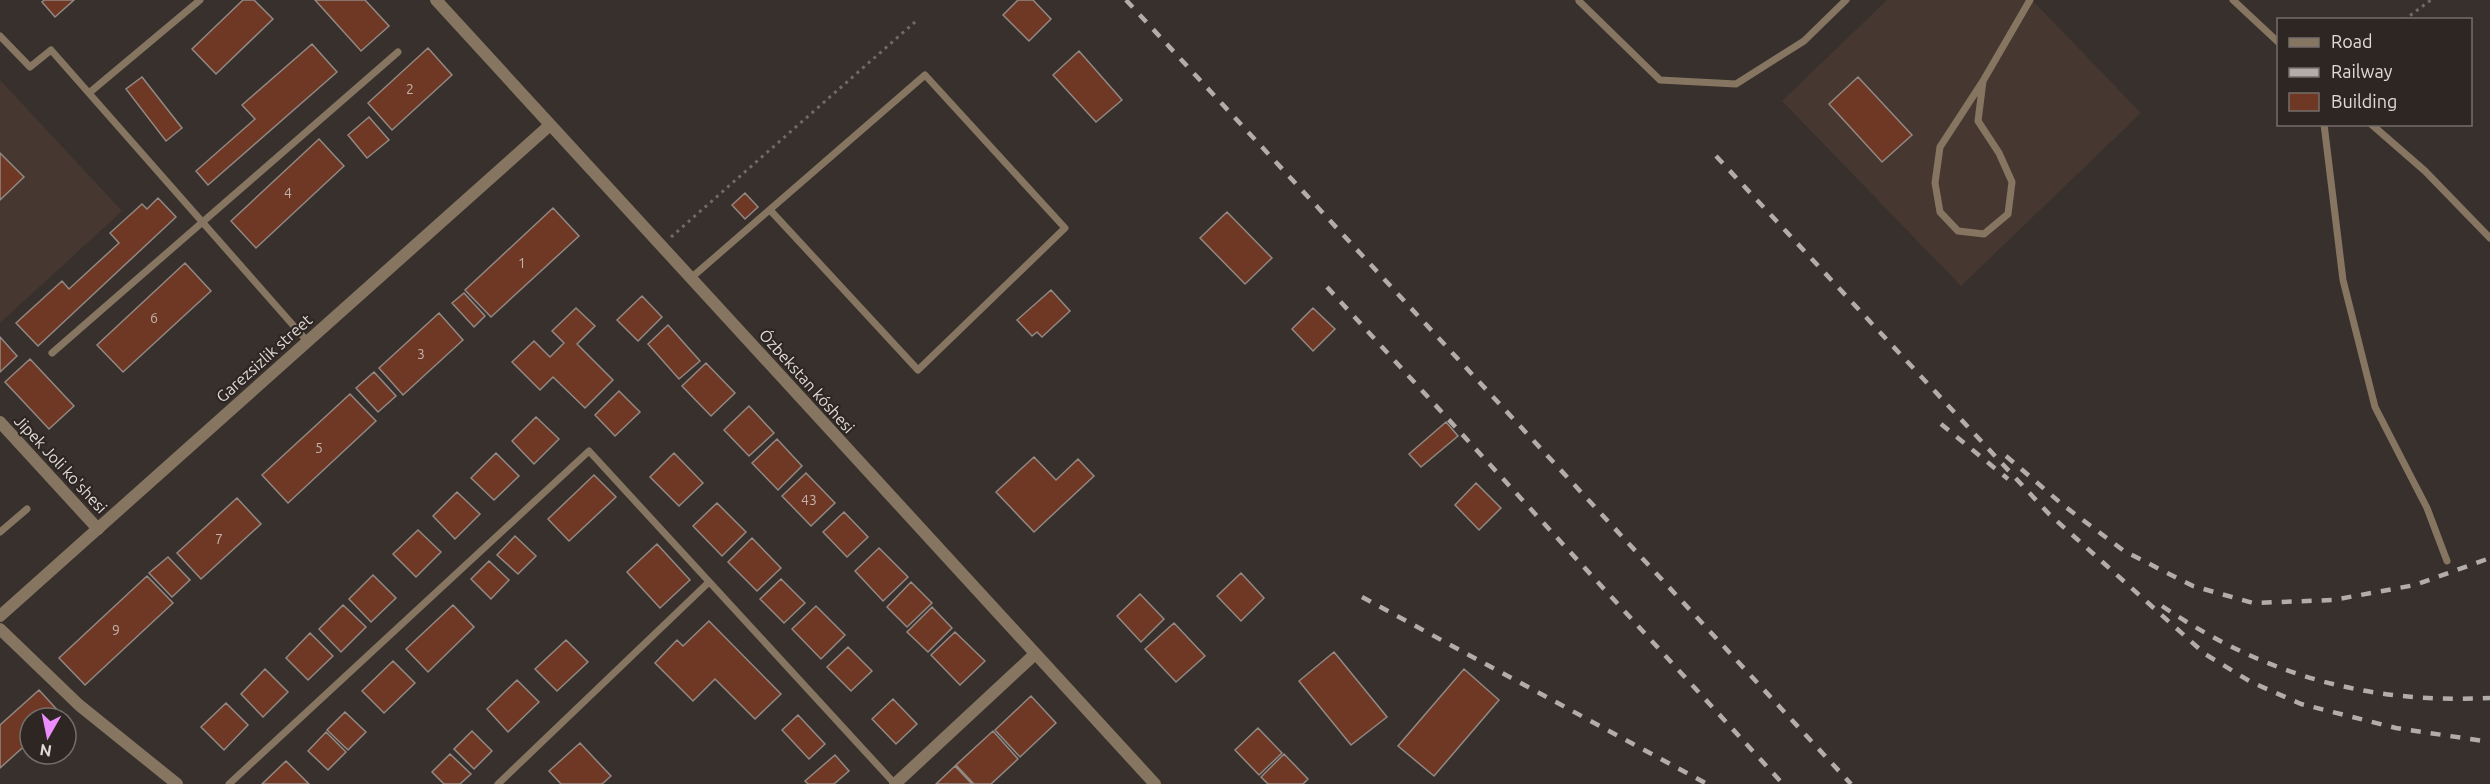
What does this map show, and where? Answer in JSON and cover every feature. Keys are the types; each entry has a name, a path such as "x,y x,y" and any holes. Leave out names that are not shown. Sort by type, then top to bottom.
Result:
{"street":[{"name":"Ózbekstan kóshesi","path":"437,0 1155,784"},
{"name":"Garezsizlik street","path":"0,616 550,125"},
{"name":"Jipek Joli ko'shesi","path":"0,423 98,529"},
{"path":"0,629 79,705 177,784"},
{"path":"895,784 1035,654"}],"lane":[{"path":"89,93 200,0"},
{"path":"1578,1 1660,80 1736,84 1804,41 1846,0"},
{"path":"1983,81 1978,121 1999,153 2012,182 2008,214 1984,234 1958,231 1940,212 1935,183 1940,147 1983,81 2030,0"},
{"path":"2233,0 2277,41"},
{"path":"0,36 30,68 51,50 307,342"},
{"path":"52,354 201,221 398,52"},
{"path":"691,279 770,210 925,75 1065,228 918,370 770,210"},
{"path":"2324,126 2343,280 2375,407 2427,508 2447,561"},
{"path":"2374,126 2425,171 2490,238"},
{"path":"229,784 589,451 895,784"},
{"path":"0,532 27,509"},
{"path":"498,784 709,582"}],"path":[{"path":"2407,18 2431,0"},
{"path":"661,246 915,21"}],"shaded area":[{"path":"1887,0 2032,0 2141,113 1961,286 1782,101"},
{"path":"0,80 122,211 0,323"}],"building":[{"path":"44,0 74,0 55,17 42,2"},
{"path":"243,0 254,0 273,19 216,74 192,49"},
{"path":"315,0 365,0 389,26 361,51"},
{"path":"1018,0 1033,0 1051,19 1029,41 1003,15"},
{"path":"312,44 337,72 208,185 196,171 255,119 242,105"},
{"path":"428,48 452,75 392,130 368,103"},
{"path":"1079,51 1122,100 1096,122 1053,75"},
{"path":"142,77 182,128 166,141 126,89"},
{"path":"1858,77 1912,135 1882,162 1829,104"},
{"path":"369,117 389,140 367,158 348,135"},
{"path":"319,139 344,166 256,248 231,221"},
{"path":"0,153 24,177 0,200"},
{"path":"745,193 758,207 745,219 732,205"},
{"path":"158,198 176,217 38,346 16,323 62,281 69,289 119,243 110,233 142,204 147,209"},
{"path":"553,208 579,236 491,317 465,290"},
{"path":"1227,212 1272,258 1245,284 1200,238"},
{"path":"185,263 211,291 123,372 97,345"},
{"path":"1051,290 1070,311 1042,337 1037,332 1032,336 1017,320"},
{"path":"464,293 485,316 474,327 452,303"},
{"path":"642,296 662,317 638,341 617,320"},
{"path":"576,308 595,326 577,344 613,380 585,408 553,377 540,390 512,362 534,341 550,357 564,343 552,331"},
{"path":"1313,308 1335,329 1313,351 1292,329"},
{"path":"439,313 463,340 403,395 379,368"},
{"path":"668,325 700,361 679,379 648,344"},
{"path":"0,337 17,356 0,372"},
{"path":"30,359 74,406 49,429 5,382"},
{"path":"706,363 735,393 711,416 682,386"},
{"path":"374,372 396,396 378,412 356,388"},
{"path":"619,391 640,412 615,436 595,415"},
{"path":"350,394 376,421 288,503 262,475"},
{"path":"749,406 774,433 749,456 724,430"},
{"path":"536,417 559,439 534,464 512,441"},
{"path":"1446,422 1458,436 1421,467 1409,454"},
{"path":"777,439 802,466 778,490 752,463"},
{"path":"496,453 519,476 494,500 471,478"},
{"path":"674,453 703,483 679,506 650,477"},
{"path":"1034,457 1056,480 1078,459 1094,476 1034,532 996,492"},
{"path":"806,473 835,503 811,526 782,496"},
{"path":"594,475 616,497 569,541 548,519"},
{"path":"1476,483 1501,508 1479,530 1455,505"},
{"path":"457,492 480,514 455,539 433,516"},
{"path":"237,498 261,524 201,579 177,553"},
{"path":"717,503 746,532 722,556 693,526"},
{"path":"844,512 868,537 847,557 823,532"},
{"path":"418,530 441,552 416,577 393,554"},
{"path":"515,536 536,556 518,574 497,555"},
{"path":"752,538 781,568 757,591 728,562"},
{"path":"657,544 690,580 660,608 627,572"},
{"path":"879,548 908,577 883,601 855,571"},
{"path":"168,557 190,580 172,597 149,573"},
{"path":"489,561 509,580 491,599 471,579"},
{"path":"1241,573 1264,598 1241,621 1217,596"},
{"path":"373,575 396,598 371,622 349,599"},
{"path":"147,576 173,603 85,685 59,658"},
{"path":"781,579 805,603 784,623 760,599"},
{"path":"911,582 932,603 907,627 887,607"},
{"path":"1140,594 1164,619 1141,642 1117,616"},
{"path":"343,605 366,627 341,652 319,629"},
{"path":"453,605 474,627 428,672 406,649"},
{"path":"816,606 845,635 821,659 792,629"},
{"path":"932,607 952,628 928,652 907,632"},
{"path":"709,621 781,694 755,719 715,679 693,701 655,663 677,640 683,646"},
{"path":"1174,623 1205,656 1176,682 1145,649"},
{"path":"955,632 985,661 960,685 931,655"},
{"path":"310,633 333,656 308,680 286,658"},
{"path":"566,640 588,662 557,691 535,669"},
{"path":"848,647 872,671 851,691 827,667"},
{"path":"1334,652 1387,717 1351,745 1299,681"},
{"path":"393,661 415,683 384,713 362,691"},
{"path":"265,669 288,692 263,717 241,694"},
{"path":"1464,669 1499,700 1434,776 1398,746"},
{"path":"517,680 539,702 508,732 487,709"},
{"path":"39,690 54,706 21,706"},
{"path":"1031,696 1056,723 1020,757 995,730"},
{"path":"893,699 917,724 896,744 872,719"},
{"path":"226,703 248,725 224,750 201,727"},
{"path":"18,709 18,752 0,768 0,725"},
{"path":"345,712 366,732 348,750 327,730"},
{"path":"798,715 825,744 809,759 782,730"},
{"path":"1258,728 1282,753 1259,775 1235,750"},
{"path":"472,731 492,751 474,769 454,749"},
{"path":"993,731 1018,759 991,784 974,784 956,765"},
{"path":"326,732 346,752 328,770 308,751"},
{"path":"580,743 611,776 602,784 561,784 549,771"},
{"path":"450,754 471,774 460,784 444,784 432,772"},
{"path":"1284,754 1308,779 1303,784 1268,784 1261,777"},
{"path":"835,755 849,771 834,784 808,784 805,781"},
{"path":"286,761 309,784 262,784"},
{"path":"955,766 972,784 936,784"}],"railway":[{"path":"1126,0 1851,784"},
{"path":"1716,156 2049,514 2205,654 2251,682 2301,704 2396,728 2490,742"},
{"path":"1327,287 1783,784"},
{"path":"1941,424 2008,479"},
{"path":"2006,456 2063,505 2124,551 2193,586 2253,603 2333,600 2415,585 2490,558"},
{"path":"1362,597 1707,784"},
{"path":"2162,606 2200,630 2239,650 2278,667 2318,680 2359,690 2401,696 2445,699 2490,698"}]}
